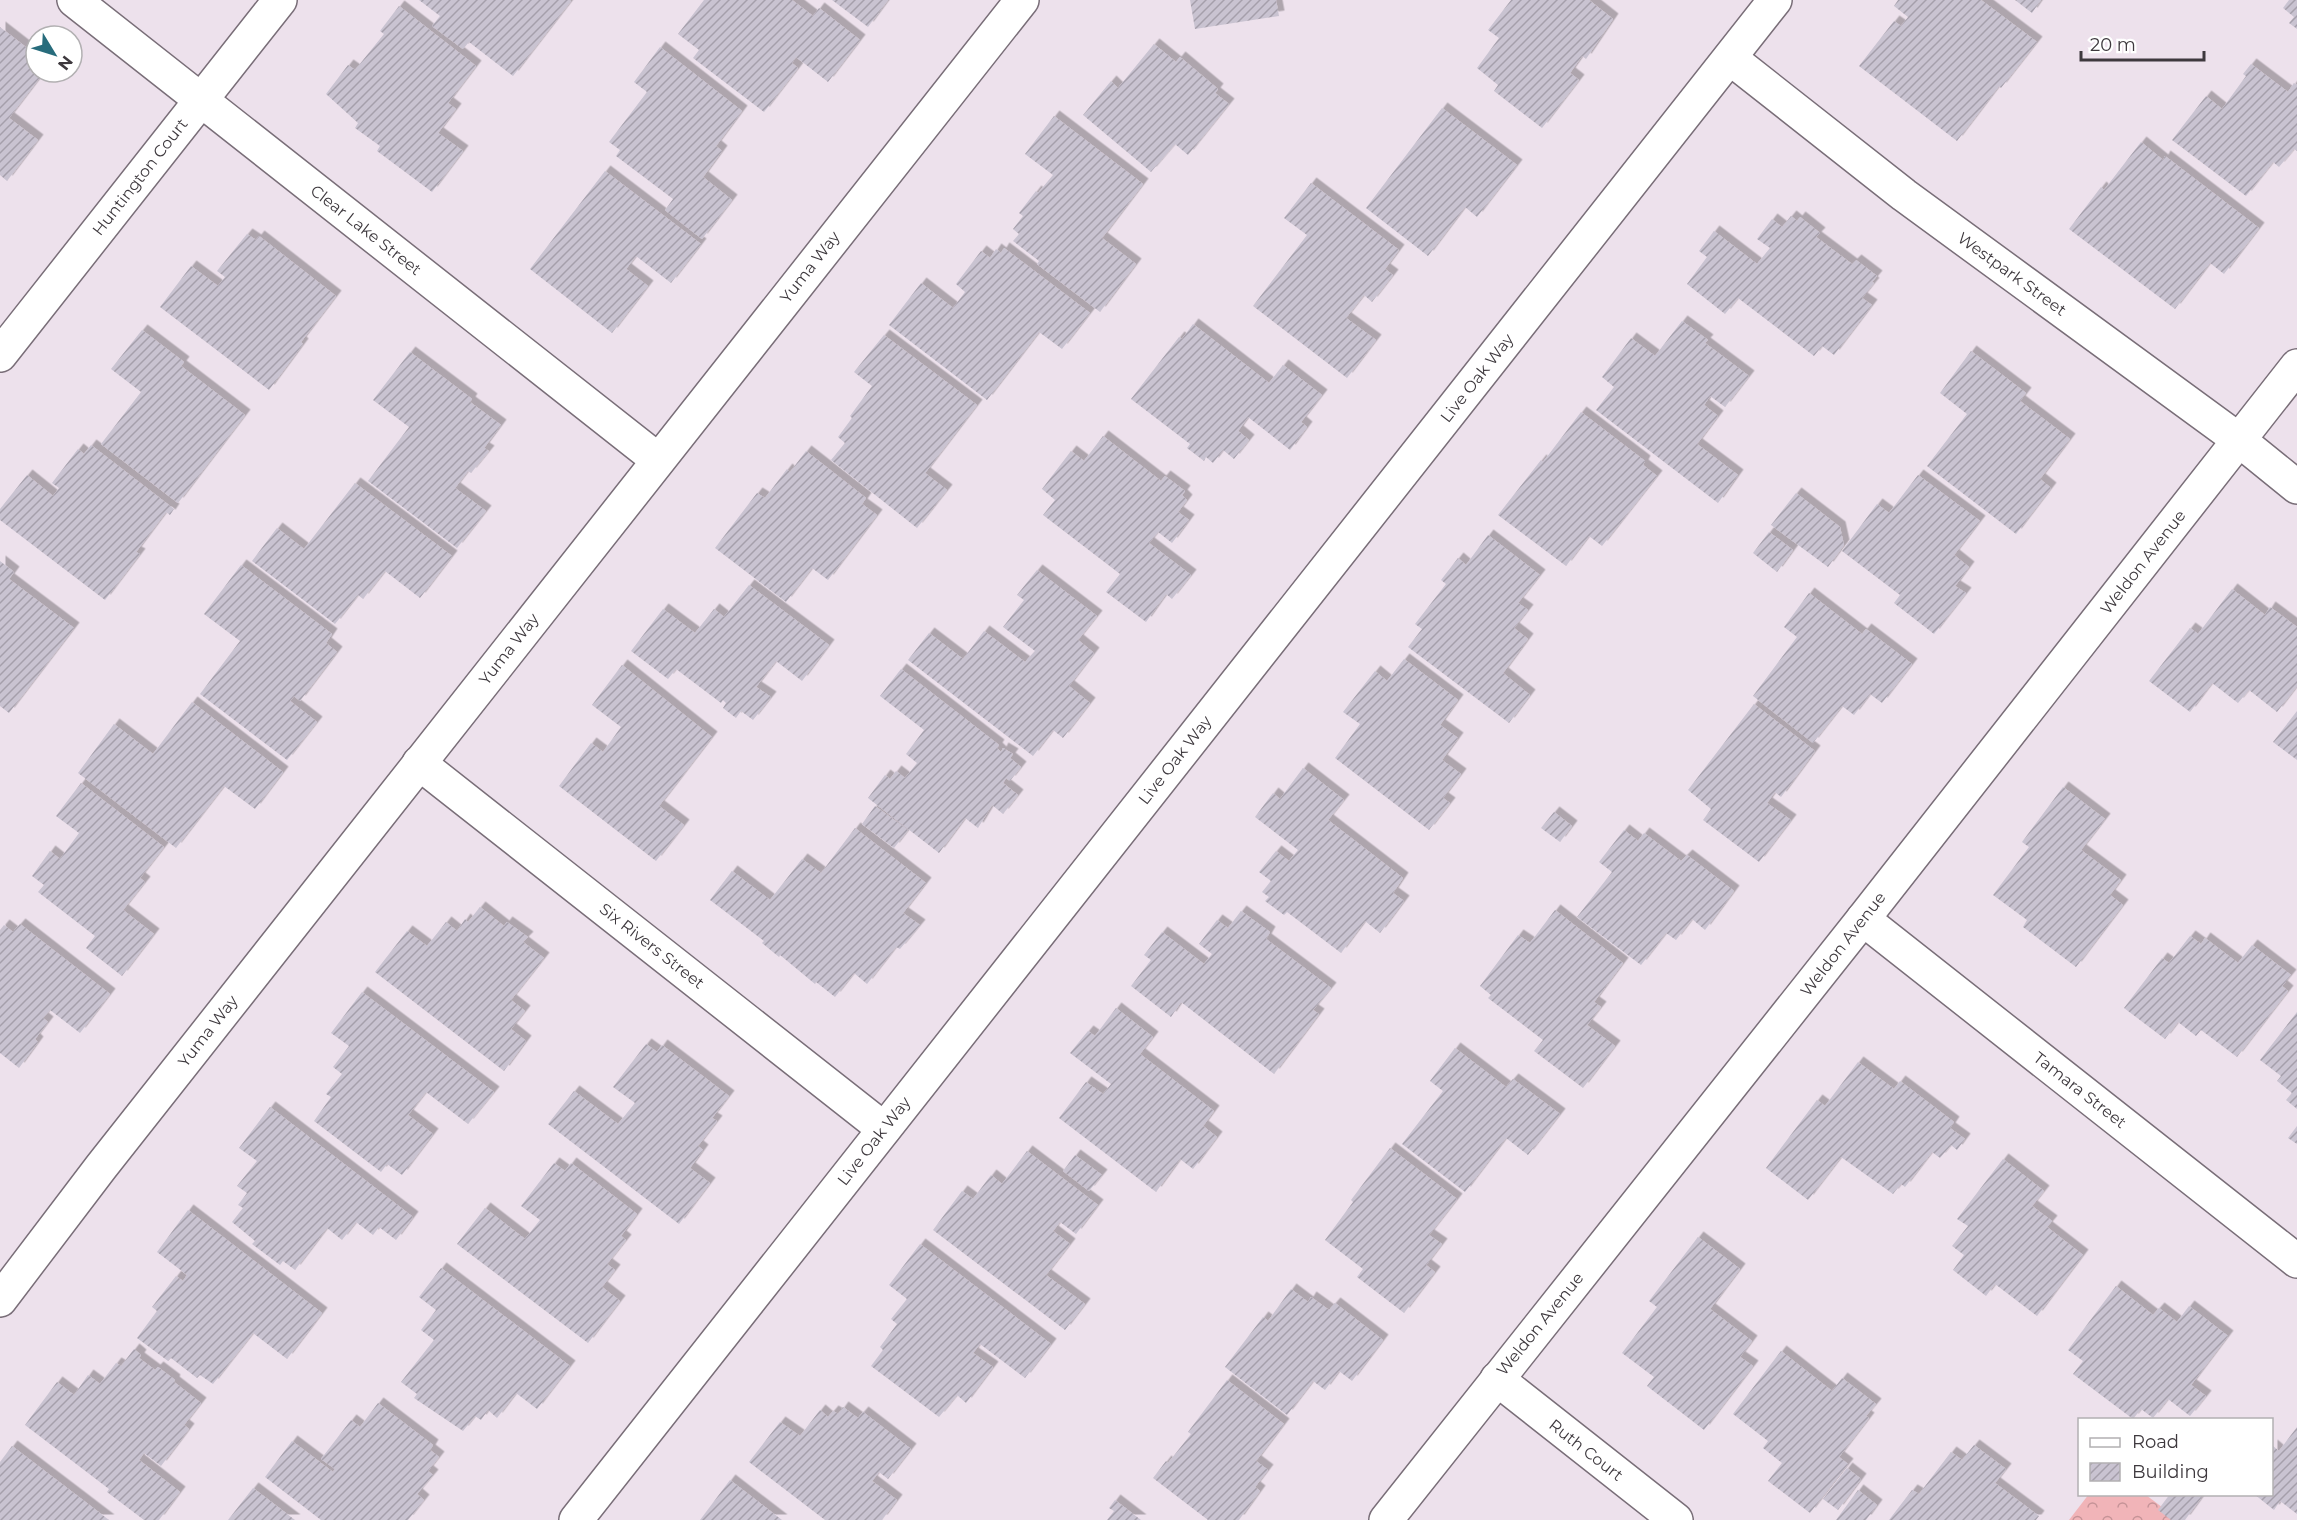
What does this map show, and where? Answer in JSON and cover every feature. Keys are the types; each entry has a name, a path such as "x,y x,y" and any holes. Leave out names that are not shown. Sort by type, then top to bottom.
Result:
{"street":[{"name":"Clear Lake Street","path":"74,0 658,460"},
{"name":"Huntington Court","path":"0,355 280,0"},
{"name":"Yuma Way","path":"0,1300 100,1167 1022,0"},
{"name":"Live Oak Way","path":"576,1520 1775,0"},
{"name":"Westpark Street","path":"1730,58 1904,195 2239,440 2297,487"},
{"name":"Weldon Avenue","path":"1386,1520 1863,919 2297,366"},
{"name":"Six Rivers Street","path":"419,763 884,1129"},
{"name":"Tamara Street","path":"1863,919 2297,1261"},
{"name":"Ruth Court","path":"1497,1379 1676,1520"}],"green space":[{"path":"2087,1496 2147,1496 2179,1520 2069,1520"}],"building":[{"path":"419,0 571,1 513,76 469,42 463,49 432,26 440,16"},
{"path":"704,0 792,0 813,16 819,8 860,40 828,82 796,57 792,63 798,68 764,112 693,58 699,50 678,34"},
{"path":"832,0 888,0 868,27"},
{"path":"1190,0 1276,0 1279,16 1195,29"},
{"path":"1511,0 1589,0 1613,19 1586,59 1582,56 1570,73 1579,80 1542,128 1494,91 1498,85 1477,68 1499,38 1488,30"},
{"path":"1898,0 1981,0 2037,42 2001,88 1999,86 1957,141 1859,66 1894,21 1901,26 1908,17 1894,6"},
{"path":"2015,0 2041,0 2032,13"},
{"path":"2289,0 2297,0 2297,29 2289,23 2294,17 2283,8"},
{"path":"399,6 476,66 448,103 456,109 438,133 463,151 432,192 377,151 380,146 355,128 358,123 326,94 348,65 355,70 384,34 380,31"},
{"path":"0,27 24,46 24,84 35,84 9,118 38,140 7,181 0,175"},
{"path":"1154,44 1176,62 1180,57 1218,89 1215,93 1229,104 1188,155 1175,144 1151,172 1083,115 1111,81 1118,88"},
{"path":"660,47 742,111 716,146 722,151 703,177 732,200 702,239 665,210 673,199 616,156 620,150 609,142 647,92 634,82"},
{"path":"2251,64 2288,92 2294,83 2297,85 2297,151 2294,149 2279,167 2273,162 2246,196 2172,140 2206,96 2222,109 2246,76 2243,74"},
{"path":"1442,108 1517,165 1477,217 1465,207 1428,256 1366,208"},
{"path":"1054,116 1143,184 1102,238 1136,264 1100,312 1037,264 1039,261 1013,241 1019,234 1013,229 1023,216 1019,213 1036,191 1038,193 1053,175 1025,154"},
{"path":"2141,142 2163,160 2165,156 2259,228 2224,274 2210,263 2175,309 2069,229 2101,187 2104,190"},
{"path":"605,171 701,244 671,283 636,256 626,269 648,286 612,333 530,269"},
{"path":"1311,183 1399,250 1385,269 1393,275 1372,302 1364,295 1346,318 1376,340 1347,378 1253,306 1307,235 1284,218"},
{"path":"1791,216 1797,221 1800,217 1820,233 1816,237 1852,264 1856,260 1877,276 1862,298 1872,305 1834,355 1822,346 1814,356 1738,298 1725,314 1687,284 1707,257 1699,251 1714,231 1757,264 1770,248 1757,239 1772,219 1782,227"},
{"path":"247,234 256,240 259,236 336,296 301,342 303,344 269,390 160,307 191,266 218,286 225,277 217,271"},
{"path":"1004,248 1090,313 1062,349 1039,332 987,400 889,325 921,283 953,308 965,292 956,284 981,251 990,258 996,249 1001,253"},
{"path":"1682,321 1708,340 1705,343 1749,376 1725,407 1710,396 1704,405 1718,416 1697,444 1738,475 1718,503 1596,410 1614,387 1602,377 1631,338 1655,356"},
{"path":"1193,324 1269,383 1283,365 1322,395 1301,422 1307,427 1290,450 1248,417 1238,431 1249,440 1234,459 1223,450 1213,463 1206,457 1204,461 1187,448 1190,444 1131,399 1179,337 1182,339"},
{"path":"142,330 184,362 181,366 245,415 178,503 101,444 141,392 111,369"},
{"path":"884,335 977,405 925,473 947,490 917,528 831,460 845,443 838,437 872,386 854,372"},
{"path":"1971,351 2026,393 2020,401 2070,439 2040,479 2051,488 2016,534 1927,466 1967,414 1940,393"},
{"path":"410,352 472,399 470,402 501,425 484,448 489,451 471,473 468,471 455,488 486,511 457,548 368,481 409,427 373,400"},
{"path":"1581,412 1645,461 1643,465 1657,476 1602,546 1589,536 1566,566 1498,515"},
{"path":"1103,436 1161,481 1165,476 1185,491 1182,495 1187,500 1178,512 1189,520 1172,543 1158,532 1149,543 1191,575 1172,599 1166,594 1146,622 1106,592 1120,574 1043,515 1055,500 1042,489 1071,451 1084,461"},
{"path":"91,445 174,509 170,515 166,512 136,552 140,554 105,600 0,520 0,509 27,475 53,496 59,488 52,483 78,449 84,454"},
{"path":"806,451 866,498 862,504 877,515 828,580 812,568 786,602 715,548 757,493 765,498 787,469 790,472"},
{"path":"1918,475 1980,521 1954,555 1969,567 1955,586 1966,593 1934,634 1894,603 1900,595 1842,551 1877,504 1889,513"},
{"path":"355,483 452,556 420,598 385,571 363,599 358,595 335,624 252,561 277,528 304,549"},
{"path":"1796,493 1840,527 1844,545 1828,567 1771,525"},
{"path":"1769,532 1793,550 1777,572 1753,553"},
{"path":"1488,535 1540,575 1518,603 1528,610 1514,628 1528,639 1503,673 1530,695 1509,723 1408,647 1422,629 1415,624 1446,584 1441,580 1458,558 1466,565"},
{"path":"0,561 14,572 9,579 74,628 9,713 0,706"},
{"path":"241,565 332,634 326,643 337,652 300,701 294,696 290,701 317,722 287,760 200,694 240,641 204,614"},
{"path":"1037,570 1097,616 1078,640 1094,653 1069,686 1090,703 1063,738 1053,730 1033,756 908,660 929,633 963,659 984,631 1025,662 1035,651 1003,627 1024,600 1017,595"},
{"path":"749,585 829,645 802,681 776,661 756,687 771,697 753,720 741,711 736,718 723,708 726,703 723,700 721,703 676,669 668,679 631,651 663,609 695,633 714,609 724,617"},
{"path":"2232,589 2265,615 2270,607 2297,627 2297,686 2277,712 2249,690 2238,703 2212,683 2190,712 2149,681 2190,628 2198,634"},
{"path":"1809,593 1862,634 1866,629 1912,664 1882,703 1870,694 1854,715 1842,706 1813,743 1753,696 1797,637 1784,627"},
{"path":"1404,659 1458,700 1440,725 1458,738 1442,760 1461,774 1443,798 1450,803 1429,830 1335,758 1360,724 1343,712 1375,671 1387,681"},
{"path":"622,665 712,737 659,806 684,825 656,861 559,786 591,743 603,752 621,727 592,705"},
{"path":"901,669 999,745 997,748 1001,752 1003,748 1013,754 1010,758 1021,767 1010,781 1006,778 1003,783 1018,795 1003,814 992,805 978,828 965,818 939,853 868,798 885,775 890,779 896,771 905,778 917,763 906,754 924,730 880,696"},
{"path":"192,702 283,772 255,809 224,786 176,848 78,773 114,724 153,754"},
{"path":"1754,704 1815,751 1781,797 1775,792 1767,803 1791,820 1759,862 1703,820 1711,809 1688,790"},
{"path":"2297,711 2297,760 2273,742"},
{"path":"1303,768 1344,800 1328,820 1403,878 1393,893 1404,901 1380,933 1365,921 1341,953 1287,912 1284,915 1265,901 1269,897 1262,892 1271,881 1259,872 1276,851 1289,861 1298,850 1255,817 1273,793 1280,799"},
{"path":"81,783 164,847 140,878 145,882 123,910 154,934 122,976 86,948 95,936 38,892 44,885 32,876 50,851 60,859 79,833 56,816"},
{"path":"2063,787 2105,819 2081,850 2121,880 2110,895 2123,905 2076,967 2023,927 2027,920 1993,895 2029,847 2022,842"},
{"path":"875,806 908,830 894,848 862,824"},
{"path":"1554,812 1572,826 1560,842 1541,828"},
{"path":"855,828 926,883 903,913 920,925 900,949 896,947 867,984 854,973 835,997 816,982 815,984 780,955 779,957 762,943 764,941 710,900 732,871 770,900 802,859 821,873"},
{"path":"1624,830 1638,841 1644,833 1681,861 1687,855 1734,891 1705,930 1692,919 1676,940 1666,933 1641,965 1577,917 1612,872 1599,862"},
{"path":"480,907 504,926 507,922 528,937 523,942 544,958 511,1000 525,1011 511,1029 526,1041 504,1071 375,972 407,931 427,946 446,922 457,931 465,919 468,922"},
{"path":"1555,910 1623,963 1594,1002 1601,1007 1587,1025 1615,1046 1583,1088 1534,1051 1543,1040 1488,998 1491,995 1480,986 1518,935 1530,943"},
{"path":"1241,911 1270,932 1266,939 1331,988 1313,1010 1319,1014 1274,1074 1181,1002 1171,1017 1131,986 1151,960 1144,955 1162,932 1204,964 1212,954 1199,944 1217,920 1228,928"},
{"path":"20,924 110,994 80,1033 50,1010 43,1018 48,1022 35,1039 38,1042 19,1068 0,1053 0,930 4,925 13,932"},
{"path":"2190,936 2201,944 2205,938 2238,963 2252,945 2291,975 2282,986 2288,991 2237,1057 2201,1030 2196,1036 2178,1022 2165,1039 2124,1008 2162,958 2169,963"},
{"path":"362,992 494,1092 468,1124 426,1092 408,1115 433,1134 402,1175 387,1164 381,1172 314,1121 331,1097 326,1094 342,1074 333,1067 349,1046 331,1033"},
{"path":"1116,1008 1153,1037 1140,1054 1214,1111 1203,1126 1217,1137 1193,1169 1180,1159 1156,1192 1059,1118 1086,1082 1103,1094 1111,1084 1070,1053 1088,1031 1095,1036"},
{"path":"2297,1012 2297,1109 2286,1100 2292,1093 2277,1081 2281,1076 2260,1060"},
{"path":"646,1044 657,1052 662,1045 729,1096 712,1118 717,1121 698,1146 703,1150 690,1168 710,1183 679,1224 548,1124 574,1091 618,1124 635,1103 613,1087"},
{"path":"1455,1048 1506,1087 1513,1079 1560,1114 1528,1155 1506,1138 1465,1192 1402,1144 1443,1091 1430,1081"},
{"path":"1858,1062 1894,1089 1900,1081 1954,1122 1950,1128 1965,1139 1957,1150 1951,1145 1940,1158 1932,1152 1905,1187 1901,1184 1893,1194 1841,1157 1808,1200 1766,1168 1817,1100 1825,1106"},
{"path":"270,1107 413,1217 396,1240 379,1227 373,1235 356,1222 342,1240 327,1228 295,1270 283,1261 280,1265 252,1244 255,1241 232,1222 243,1208 238,1205 247,1193 237,1186 257,1161 239,1148"},
{"path":"2297,1126 2297,1144 2288,1138"},
{"path":"1390,1148 1457,1199 1429,1235 1442,1244 1426,1265 1435,1272 1404,1313 1357,1277 1363,1269 1325,1240 1353,1202 1351,1200"},
{"path":"1027,1151 1098,1205 1076,1234 1060,1222 1053,1231 1070,1244 1046,1275 1085,1304 1065,1330 933,1230 962,1191 973,1199 991,1175 1002,1184"},
{"path":"1075,1155 1102,1175 1089,1191 1063,1171"},
{"path":"2003,1159 2044,1191 2032,1206 2052,1221 2047,1227 2083,1255 2037,1316 1995,1284 1986,1296 1953,1270 1964,1255 1952,1246 1968,1226 1957,1219"},
{"path":"554,1163 565,1171 571,1163 637,1214 621,1236 626,1240 607,1264 615,1270 602,1287 620,1301 588,1343 457,1244 485,1208 525,1239 540,1220 521,1206"},
{"path":"188,1210 322,1313 287,1359 253,1333 213,1384 200,1375 197,1378 171,1358 168,1361 137,1338 157,1311 152,1307 176,1276 183,1281 187,1275 157,1252"},
{"path":"1698,1237 1740,1269 1710,1309 1752,1341 1740,1357 1753,1366 1704,1430 1647,1386 1654,1377 1622,1353 1657,1307 1649,1301"},
{"path":"920,1244 1051,1344 1025,1378 980,1344 973,1353 993,1367 966,1403 957,1395 939,1417 871,1366 883,1350 880,1347 897,1324 891,1319 907,1299 889,1285"},
{"path":"441,1268 570,1366 537,1409 516,1393 497,1418 488,1410 481,1420 475,1416 463,1431 414,1398 417,1394 401,1382 434,1340 421,1330 436,1310 419,1297"},
{"path":"2116,1286 2153,1315 2159,1308 2177,1322 2189,1306 2228,1336 2191,1385 2206,1396 2190,1416 2168,1399 2153,1418 2141,1409 2132,1418 2073,1374 2083,1361 2068,1350"},
{"path":"1291,1289 1308,1302 1311,1297 1329,1310 1335,1303 1383,1340 1352,1381 1339,1371 1325,1390 1313,1381 1287,1415 1225,1367 1263,1317 1268,1321"},
{"path":"134,1349 141,1355 139,1358 155,1370 158,1367 201,1403 184,1425 189,1429 161,1466 144,1453 139,1460 180,1492 159,1520 144,1520 107,1492 109,1489 25,1425 57,1382 74,1395 88,1375 100,1384 116,1363 121,1366"},
{"path":"1781,1351 1832,1391 1842,1378 1876,1404 1866,1416 1869,1418 1839,1457 1848,1464 1810,1513 1768,1481 1782,1463 1763,1448 1768,1441 1733,1414"},
{"path":"1227,1380 1284,1424 1256,1461 1268,1470 1255,1487 1260,1491 1239,1520 1208,1520 1153,1478 1191,1434 1188,1432"},
{"path":"378,1403 433,1445 430,1450 439,1457 428,1471 433,1475 417,1494 424,1500 408,1520 321,1520 265,1477 292,1441 333,1472 335,1469 321,1459 351,1420 360,1427"},
{"path":"843,1407 858,1418 863,1412 911,1449 888,1479 879,1472 872,1481 897,1500 882,1520 825,1520 749,1462 780,1422 800,1436 820,1410 828,1417 833,1411 838,1414"},
{"path":"2297,1427 2297,1514 2280,1501 2274,1510 2256,1496 2273,1496 2273,1446 2279,1451"},
{"path":"1974,1445 2006,1469 1995,1483 2039,1516 2036,1520 1889,1520 1912,1490 1919,1494 1951,1452 1962,1460"},
{"path":"12,1446 109,1520 0,1520 0,1462"},
{"path":"1847,1468 1861,1479 1838,1510 1823,1499"},
{"path":"730,1480 782,1520 700,1520"},
{"path":"253,1488 295,1520 228,1520"},
{"path":"1858,1490 1877,1505 1866,1520 1836,1520"},
{"path":"2168,1496 2203,1496 2185,1520 2171,1520 2158,1510"},
{"path":"1115,1500 1141,1520 1107,1520 1114,1511 1109,1508"}]}
